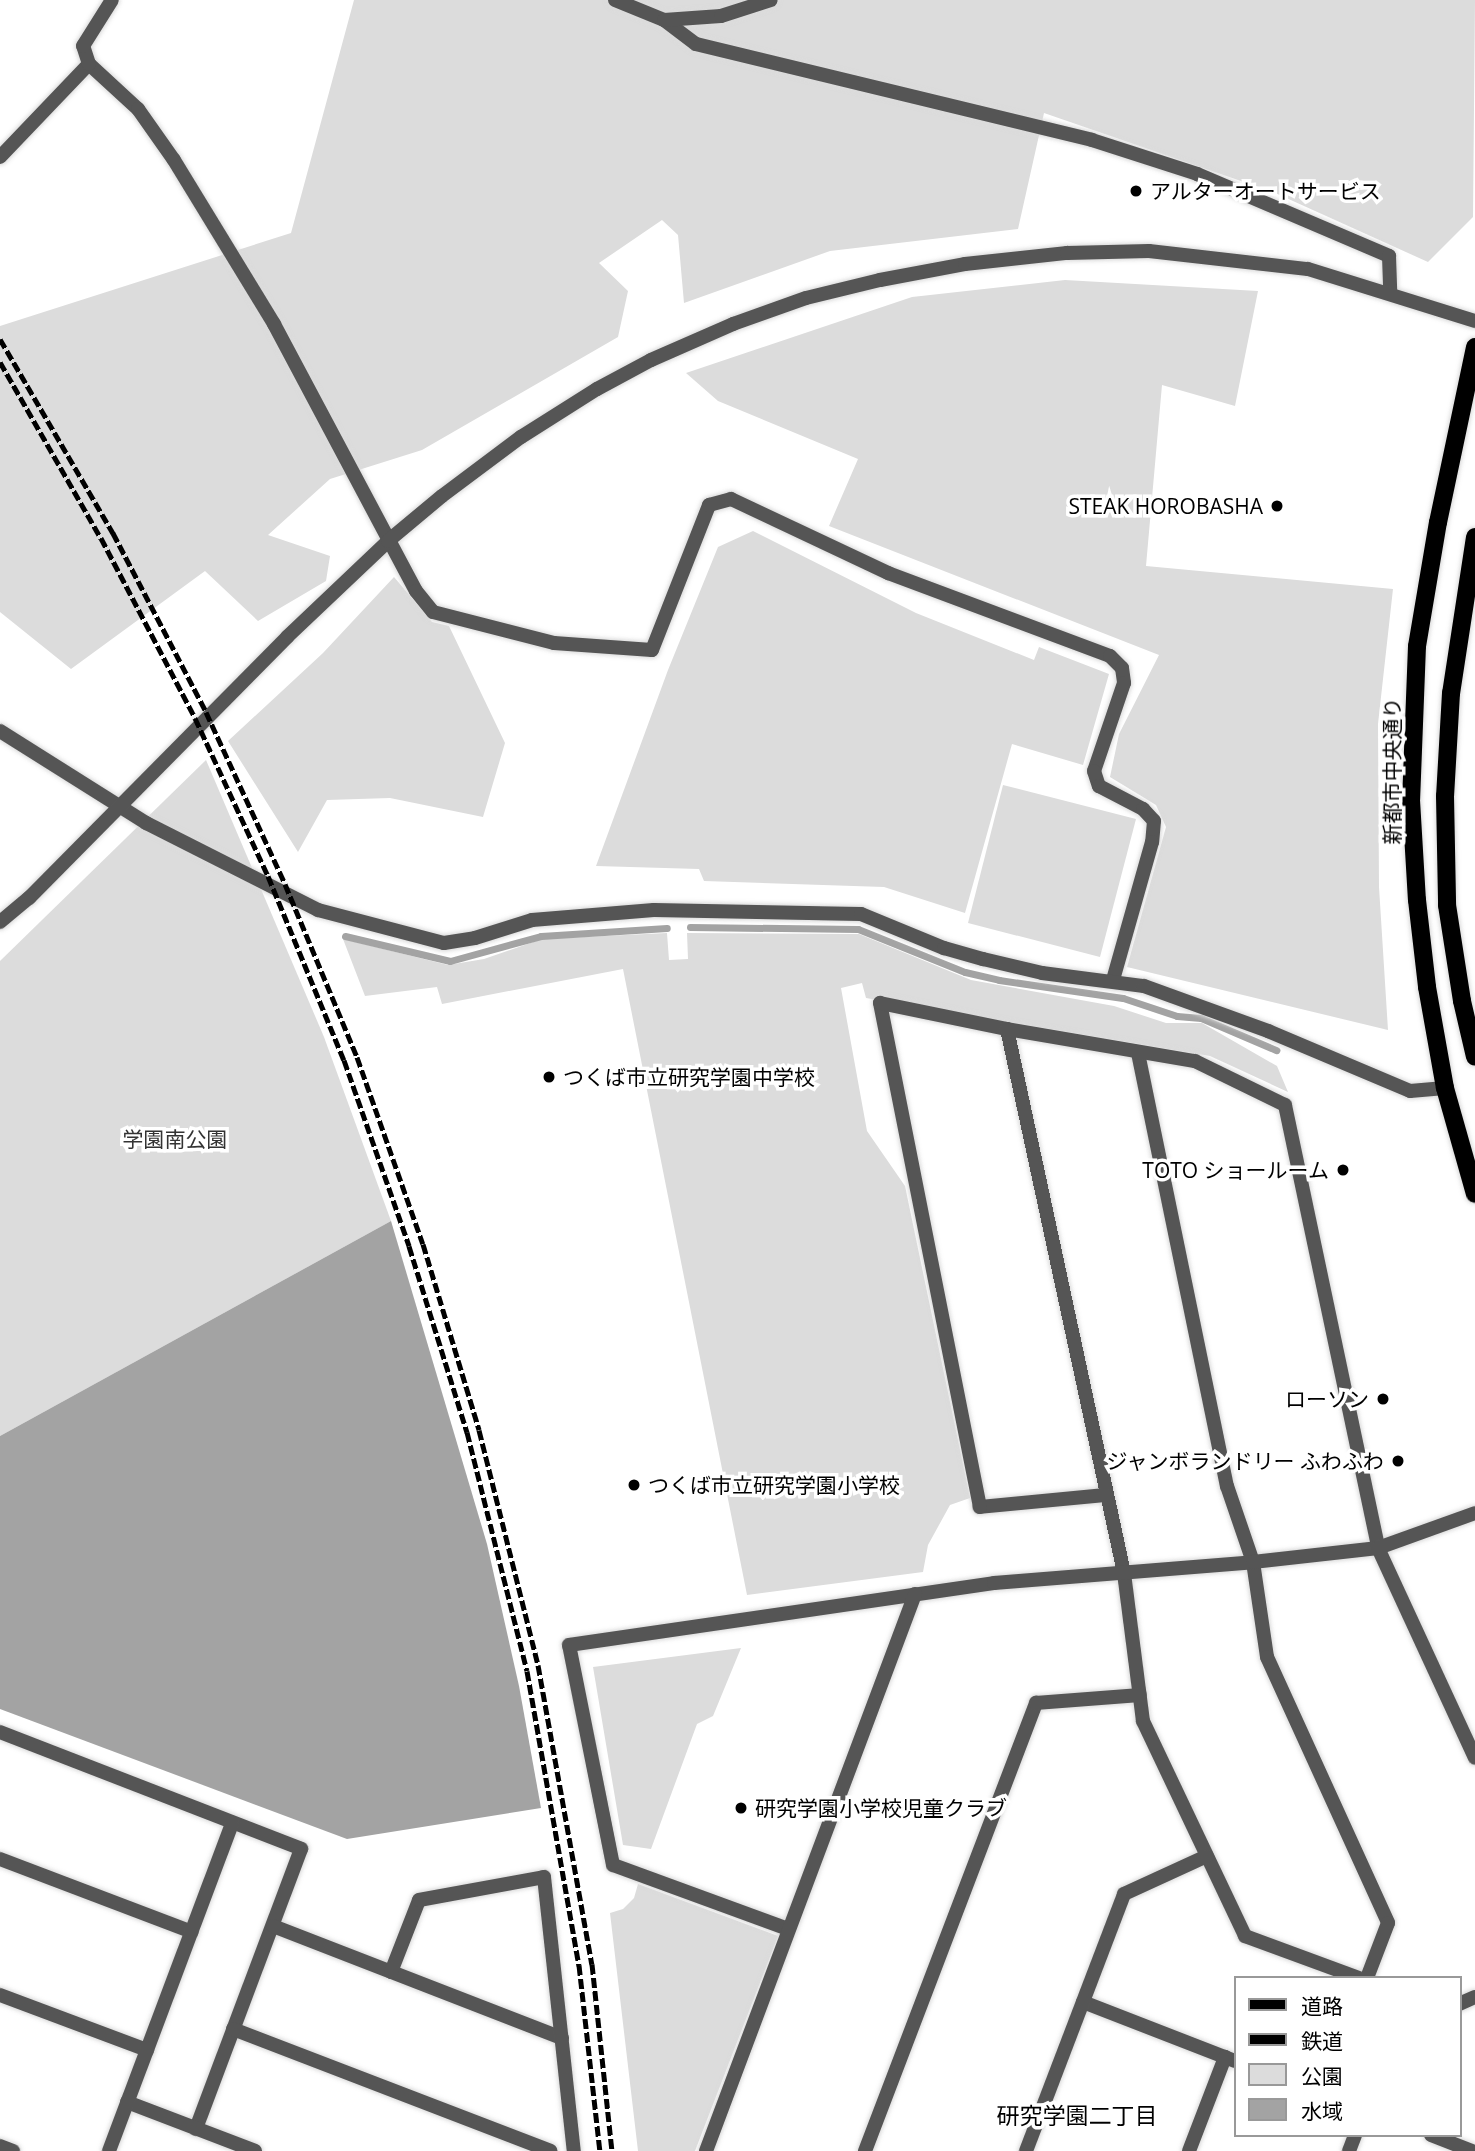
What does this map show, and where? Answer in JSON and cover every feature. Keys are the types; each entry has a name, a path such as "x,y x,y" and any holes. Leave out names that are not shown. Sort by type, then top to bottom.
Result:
{"main road":[{"name":"新都市中央通り","path":"1475,347 1438,522 1417,646 1411,800 1415,875 1427,987 1445,1088 1475,1194"},
{"path":"1475,537 1451,693 1445,796 1447,905 1462,1001 1475,1057"}],"street":[{"path":"112,0 83,46 89,64 138,109 174,160 274,324 388,541 416,591 433,612 554,643 652,650 709,505 731,499 888,573 1110,656 1122,668 1124,683 1094,771 1099,786 1143,809 1154,821 1152,842 1113,980"},
{"path":"615,0 664,20 696,44 1092,140 1197,174 1389,256 1390,293"},
{"path":"664,20 721,16 771,0"},
{"path":"0,157 89,64"},
{"path":"0,922 29,898 287,637 388,541 521,437 651,360 782,307 880,280 965,264 1054,254 1149,250 1308,270 1475,321"},
{"path":"0,732 119,807 251,878 318,910 444,943 475,938 532,920 654,910 861,914 944,948 983,959 1042,972 1144,986 1268,1031 1410,1091 1445,1088"},
{"path":"1106,1495 981,1507 880,1003 1007,1029 1195,1061 1284,1105 1378,1548 1475,1758"},
{"path":"1007,1029 1124,1573 1143,1721 1245,1936 1354,1976"},
{"path":"1138,1053 1227,1486 1253,1562 1267,1657 1388,1923 1368,1976"},
{"path":"788,1929 613,1865 569,1646 994,1583 1253,1562 1378,1548 1475,1513"},
{"path":"706,2151 915,1594"},
{"path":"865,2151 1036,1703 1140,1695"},
{"path":"0,1732 302,1849 195,2129"},
{"path":"109,2151 232,1823"},
{"path":"1026,2151 1124,1894 1207,1856"},
{"path":"0,1859 192,1932"},
{"path":"391,1972 419,1900 544,1877 574,2151"},
{"path":"273,1926 562,2038"},
{"path":"0,1994 147,2050"},
{"path":"1083,2003 1230,2059 1189,2151"},
{"path":"233,2029 550,2151"},
{"path":"128,2102 255,2151"},
{"path":"1436,2137 1472,2151"},
{"path":"0,2146 13,2151"}],"green space":[{"path":"354,0 1475,0 1473,217 1428,262 1273,192 1044,113 1018,229 830,251 684,303 678,235 662,220 599,263 628,291 618,337 422,450 330,479 268,535 330,556 326,581 258,621 205,571 71,669 0,612 0,326 291,233"},
{"path":"1065,280 1258,291 1235,406 1162,385 1146,566 1393,589 1378,724 1379,887 1388,1030 1127,967 1166,827 1156,805 1110,777 1119,734 1159,655 829,526 858,459 718,401 686,373 912,297"},
{"path":"753,531 916,613 1034,660 1039,647 1109,674 1083,765 1012,744 965,913 884,887 704,881 699,869 596,866 668,670 718,547"},
{"path":"394,577 432,622 449,626 505,743 483,817 390,798 327,800 298,852 228,741 323,653"},
{"name":"学園南公園","path":"206,760 324,1037 391,1221 0,1436 0,961"},
{"path":"1003,785 1136,819 1100,957 968,923"},
{"path":"667,933 669,960 688,959 687,933 859,934 971,980 1114,1006 1166,1023 1202,1023 1277,1066 1288,1092 1210,1056 866,998 862,983 841,988 867,1131 905,1186 970,1498 950,1505 928,1545 923,1572 747,1595 623,969 442,1004 437,987 365,996 343,939 448,965 484,959 542,939"},
{"path":"741,1648 713,1716 697,1724 651,1849 623,1845 593,1667"},
{"path":"638,1884 778,1936 695,2151 638,2151 610,1913 623,1909 634,1898"}],"water":[{"path":"391,1221 487,1544 519,1686 541,1808 347,1839 0,1709 0,1436"}],"waterway":[{"path":"690,927 858,929 965,972 999,980 1123,998 1177,1016 1201,1018 1276,1050"},
{"path":"345,936 450,961 541,936 667,928"}],"railway":[{"path":"0,339 113,533 206,712 285,884 357,1057 423,1244 479,1430 538,1665 592,1964 612,2151"},
{"path":"0,362 101,538 195,718 268,876 344,1060 409,1246 467,1432 527,1671 579,1965 600,2151"}],"place":[{"name":"アルターオートサービス","path":"1136,191"},
{"name":"STEAK HOROBASHA","path":"1277,506"},
{"name":"つくば市立研究学園中学校","path":"549,1077"},
{"name":"TOTO ショールーム","path":"1343,1170"},
{"name":"ローソン","path":"1383,1399"},
{"name":"ジャンボランドリー ふわふわ","path":"1398,1461"},
{"name":"つくば市立研究学園小学校","path":"634,1485"},
{"name":"研究学園小学校児童クラブ","path":"741,1808"}],"district":[{"name":"研究学園二丁目","path":"1077,2115"}]}
